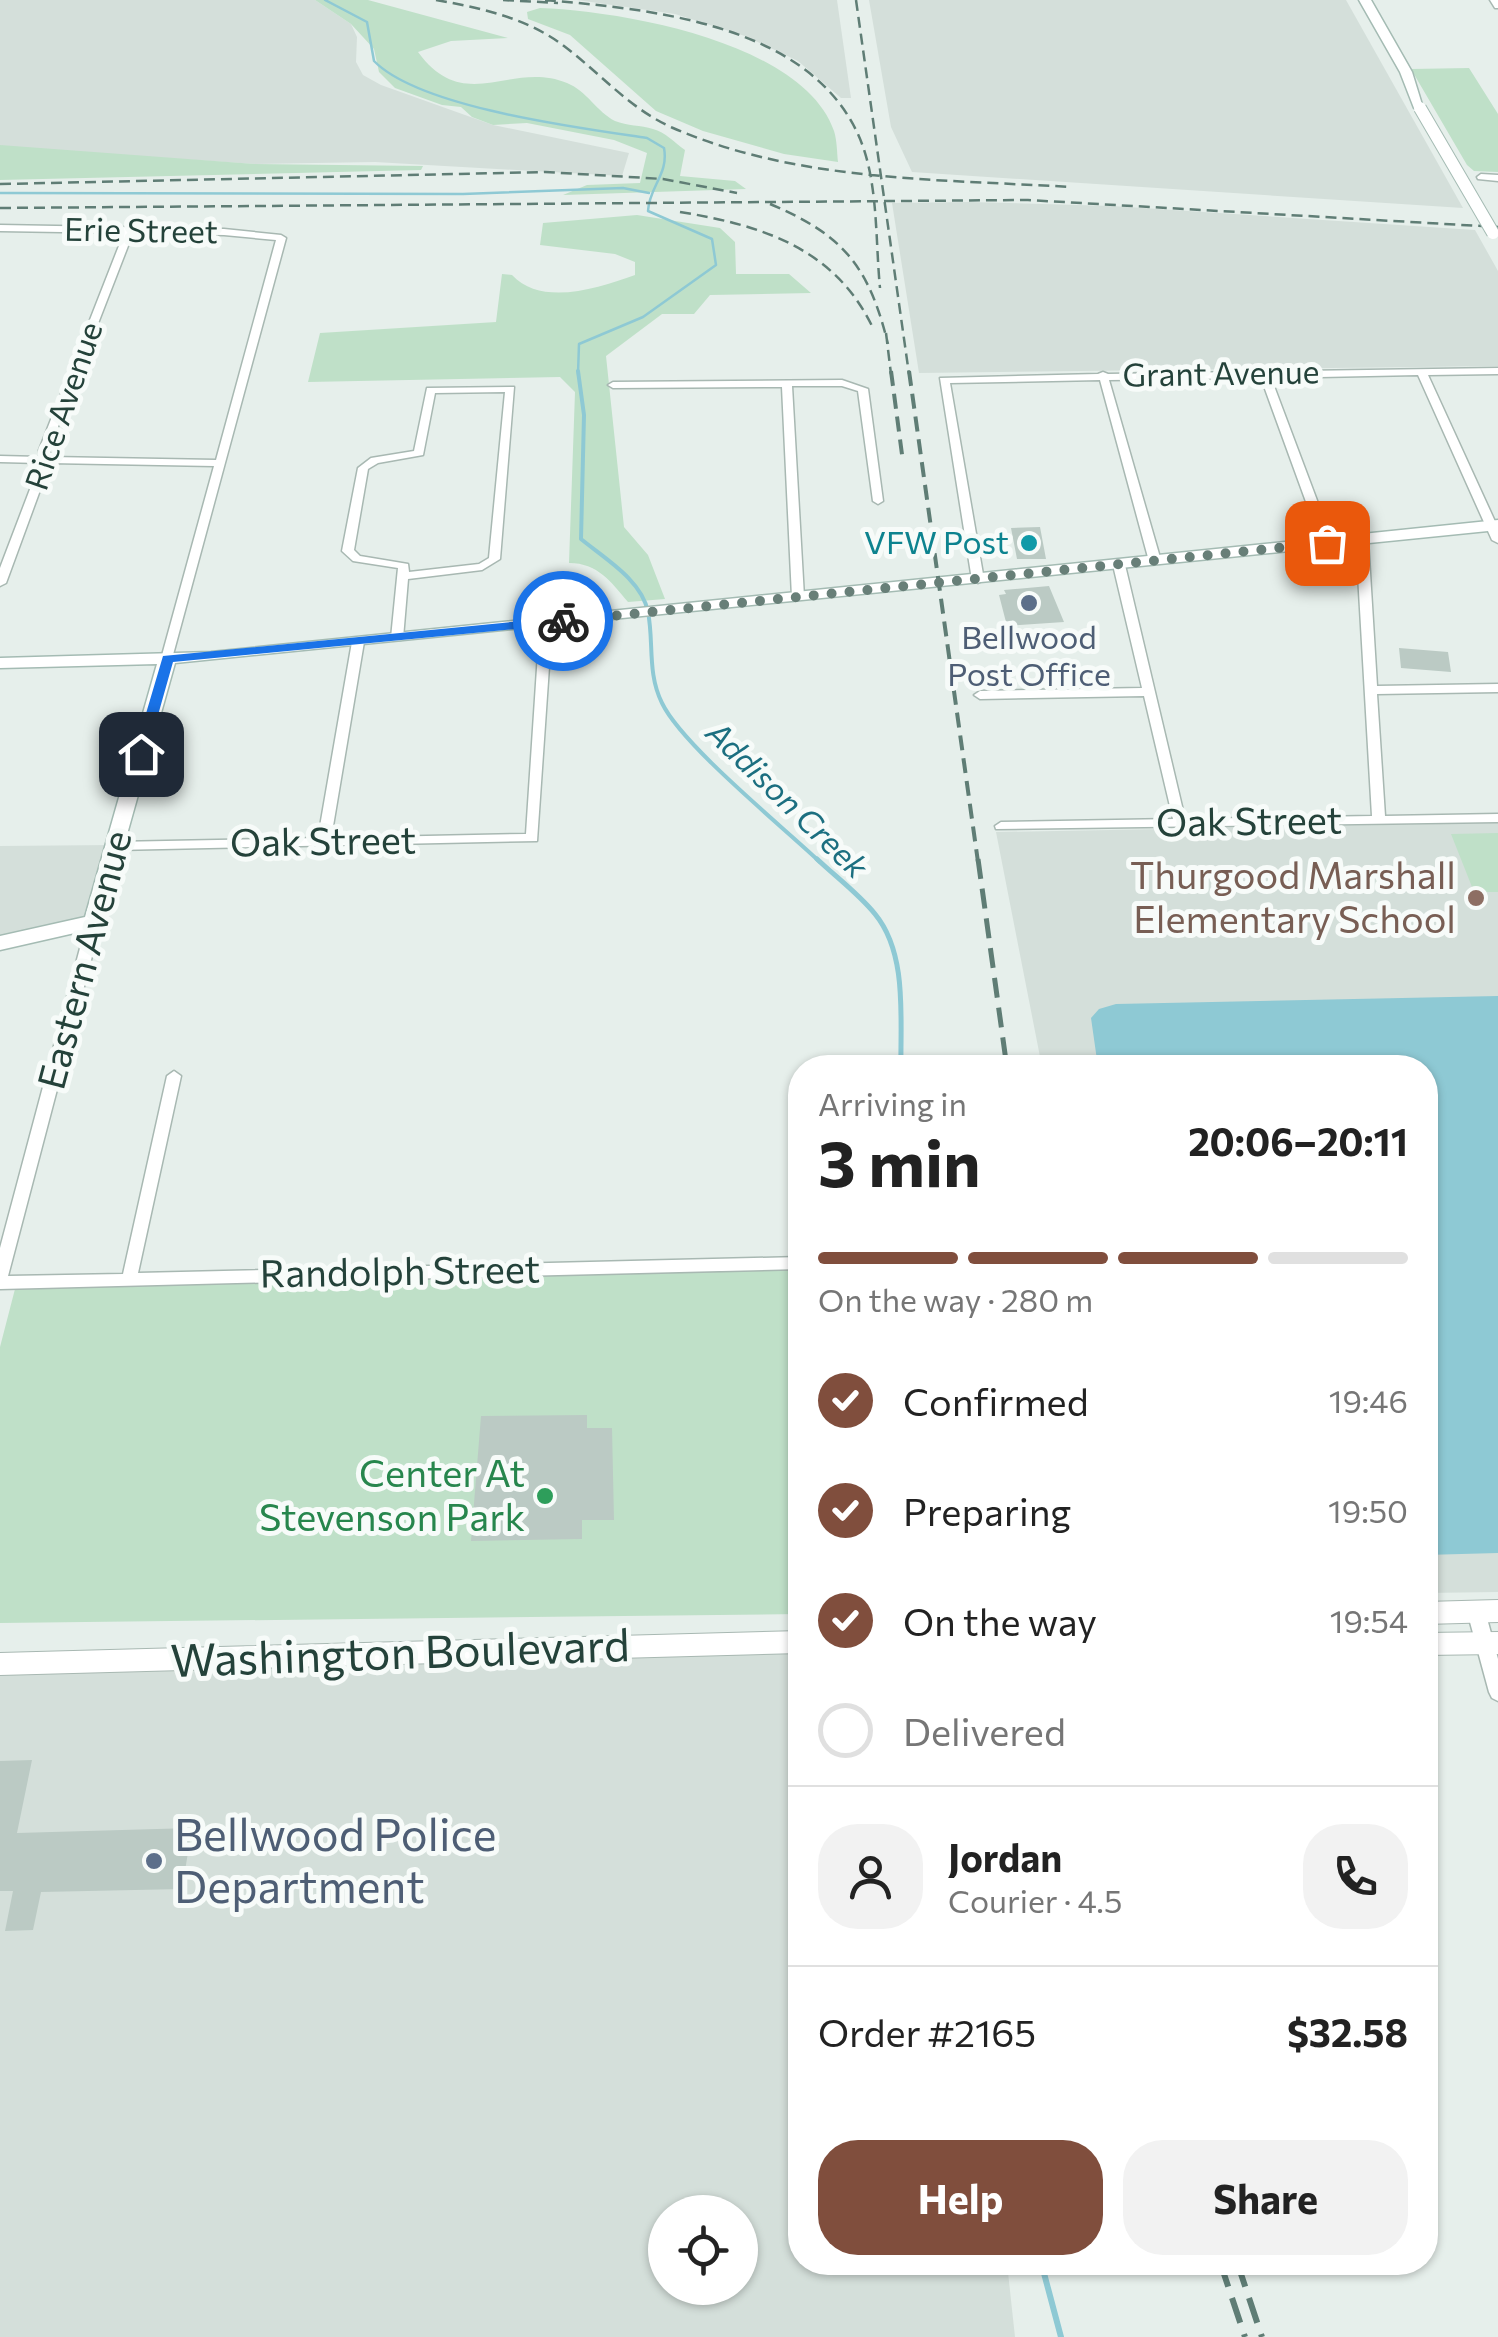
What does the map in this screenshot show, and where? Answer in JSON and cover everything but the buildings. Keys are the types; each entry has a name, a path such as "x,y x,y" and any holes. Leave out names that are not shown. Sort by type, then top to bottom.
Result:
{"main road":[{"path":"1352,0 1394,72 1407,84 1496,237"},
{"path":"1364,0 1406,72 1407,84"},
{"path":"0,663 168,659 1327,543 1496,531"},
{"name":"Eastern Avenue","path":"94,922 168,659"},
{"path":"0,943 94,922"}],"street":[{"path":"1494,0 1498,6"},
{"path":"1481,177 1498,178"},
{"name":"Erie Street","path":"0,228 281,238"},
{"name":"Rice Avenue","path":"0,583 46,460 44,450 130,230"},
{"name":"Eastern Avenue","path":"168,659 281,238"},
{"name":"Grant Avenue","path":"978,580 944,380 1498,371"},
{"path":"1422,372 1496,531"},
{"path":"1265,374 1327,543"},
{"path":"1102,376 1155,561"},
{"path":"613,385 842,383 863,389 878,501"},
{"path":"786,384 798,597"},
{"path":"398,638 402,564 357,559 348,551 363,468 374,460 419,454 432,390 510,389 494,559 482,567 404,576"},
{"path":"0,459 220,463"},
{"path":"1362,540 1379,820"},
{"path":"1119,565 1180,823"},
{"name":"Oak Street","path":"115,846 532,838 546,623"},
{"path":"324,842 358,642"},
{"path":"1374,690 1498,688"},
{"path":"980,695 1149,692"},
{"name":"Oak Street","path":"1001,826 1498,818"},
{"name":"Eastern Avenue","path":"0,1280 94,922"},
{"path":"129,1280 174,1076"},
{"name":"Randolph Street","path":"0,1280 788,1263"},
{"path":"1438,1613 1487,1611 1498,1692"},
{"name":"Washington Boulevard","path":"0,1664 788,1642"},
{"path":"1438,1644 1491,1644"}],"shaded area":[{"path":"0,0 315,0 351,24 357,37 356,62 363,75 381,85 493,125 629,153 622,176 375,162 255,164 0,147"},
{"path":"577,0 837,0 851,98 841,98 798,61 745,36 675,14"},
{"path":"869,0 1346,0 1463,208 912,172 891,127"},
{"path":"892,203 1112,206 1475,230 1498,271 1498,366 919,373"},
{"path":"1498,823 1498,1592 1438,1593 1438,1055 1040,1055 996,832"},
{"path":"113,845 92,922 0,942 0,846"},
{"path":"788,1647 788,2275 1008,2275 1015,2337 0,2337 0,1665"}],"green space":[{"path":"315,0 368,0 508,38 451,41 418,52 436,71 453,81 471,84 526,77 567,83 615,121 657,130 685,150 680,176 735,181 746,189 563,195 587,185 640,183 647,153 614,140 527,123 493,125 472,117 461,107 442,105 395,88 379,72 374,49 351,24"},
{"path":"540,8 661,25 749,54 787,75 816,100 834,131 838,162 784,154 703,131 656,111 570,35 528,19 527,12"},
{"path":"1469,68 1498,114 1498,172 1474,171 1467,165 1411,69"},
{"path":"0,145 255,164 423,166 421,170 0,180"},
{"path":"637,215 720,228 735,242 736,274 789,274 811,293 710,295 694,314 662,314 606,356 624,527 648,555 665,599 628,602 596,570 569,563 575,392 560,377 308,382 320,333 496,322 502,274 512,275 524,285 554,292 588,289 635,275 635,262 615,254 540,245 543,223"},
{"path":"1498,833 1498,892 1474,892 1451,834"},
{"path":"788,1270 788,1614 0,1623 0,1347 15,1289"}],"water":[{"path":"1498,996 1498,1553 1438,1555 1438,1055 1096,1055 1091,1018 1099,1009 1116,1004"}],"waterway":[{"name":"Addison Creek","path":"325,0 367,22 374,61 396,77 427,91 503,113 647,138 664,148 664,165 648,211 712,239 716,265 643,317 579,344 578,372"},
{"path":"0,193 463,194 623,188 649,193"},
{"name":"Addison Creek","path":"578,372 584,415 581,539 621,571 644,600 650,623 654,680 673,720 734,785 820,862"},
{"name":"Addison Creek","path":"817,859 855,893 886,930 900,988 901,1055"},
{"name":"Addison Creek","path":"1044,2275 1061,2337"}],"railway":[{"path":"436,0 519,21 550,36 643,111 673,128 769,159 870,175"},
{"path":"503,0 558,3"},
{"path":"545,0 675,17 762,44 800,66 832,94 856,130 870,175"},
{"path":"856,0 881,176"},
{"path":"0,184 545,172 663,179 737,193"},
{"path":"870,175 881,176"},
{"path":"870,175 874,201"},
{"path":"881,176 1071,187"},
{"path":"881,176 885,201"},
{"path":"885,201 1028,200 1498,227"},
{"path":"0,208 874,201"},
{"path":"874,201 880,288"},
{"path":"874,201 885,201"},
{"path":"885,201 909,374"},
{"path":"770,204 817,228 850,257 872,294 887,339"},
{"path":"680,212 766,233 816,259 856,299 872,326"},
{"path":"886,333 887,339"},
{"path":"887,339 888,344"},
{"path":"887,339 891,374"},
{"path":"891,371 903,462"},
{"path":"909,371 978,862"},
{"path":"978,859 1005,1055"},
{"path":"1224,2275 1245,2337"},
{"path":"1241,2275 1262,2337"}],"way so far":[{"path":"563,621 1327,543"}],"place":[{"name":"VFW Post","path":"1029,543"},
{"name":"Bellwood Post Office","path":"1029,603"},
{"name":"Thurgood Marshall Elementary School","path":"1476,898"},
{"name":"Center At Stevenson Park","path":"545,1496"},
{"name":"Bellwood Police Department","path":"154,1861"}],"route":[{"path":"141,754 168,659 563,621"}]}
